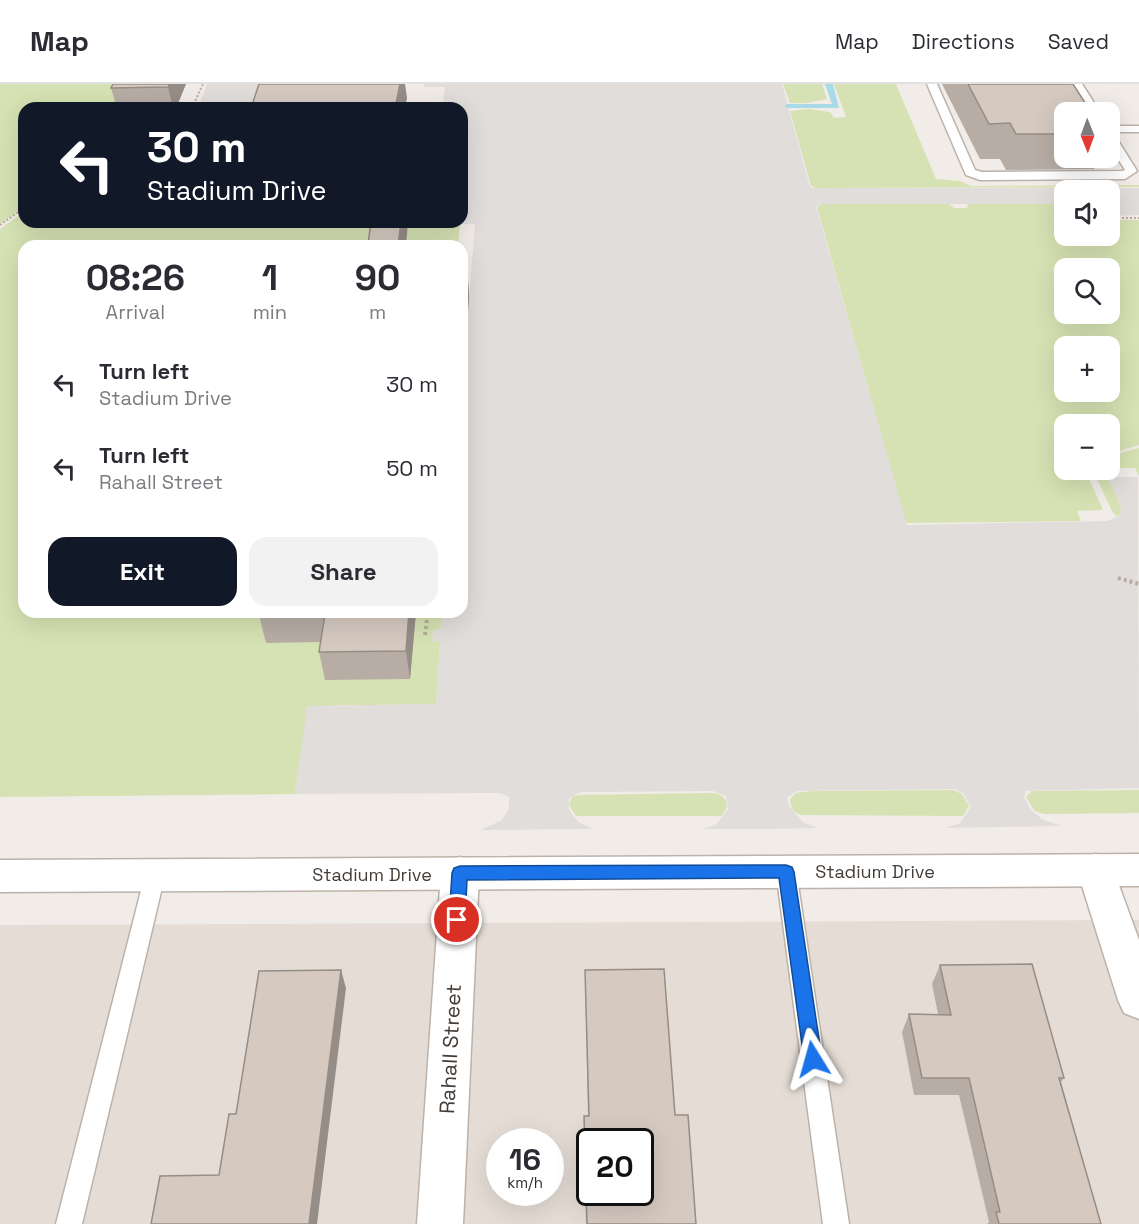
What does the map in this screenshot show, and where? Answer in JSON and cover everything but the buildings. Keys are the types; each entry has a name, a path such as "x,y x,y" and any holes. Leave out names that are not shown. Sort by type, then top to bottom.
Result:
{"street":[{"path":"1096,870 1139,1000"},
{"name":"Stadium Drive","path":"0,876 1139,870"},
{"name":"Rahall Street","path":"440,1224 460,873"}],"lane":[{"path":"932,84 970,172 980,176 1125,175 1131,171 1120,153"},
{"path":"1077,84 1089,102"},
{"path":"1120,129 1139,129"},
{"path":"786,872 836,1224"},
{"path":"69,1224 155,875"}],"path":[{"path":"195,102 203,84"},
{"path":"0,225 18,212"},
{"path":"1120,218 1139,218"},
{"path":"1118,578 1139,584"},
{"path":"425,635 426,618"}],"shaded area":[{"path":"207,84 269,84 263,102 200,102"},
{"path":"424,84 782,84 810,187 1054,188 1054,204 824,204 816,206 907,525 1107,521 1119,516 1122,508 1108,480 1120,480 1120,477 1138,477 1139,788 1026,791 1024,797 1031,810 1042,819 1061,826 946,828 960,823 971,807 963,793 954,789 797,791 787,798 789,806 803,822 817,828 764,829 704,829 717,824 728,809 726,796 713,791 581,792 569,798 569,810 578,822 594,829 481,830 502,820 509,809 509,797 500,793 295,794 307,706 436,704 440,641 432,641 433,630 441,629 442,618 468,618 468,311 475,224 468,224 468,102 443,102 445,87 423,87"},
{"path":"1120,188 1139,188 1139,215 1120,216"},
{"path":"1139,920 1139,1224 0,1224 0,925"}],"green space":[{"path":"0,84 127,84 118,102 18,102 18,211 0,224"},
{"path":"783,84 822,84 827,99 807,103 790,103"},
{"path":"834,84 896,84 936,179 960,181 971,186 1054,187 815,188 811,186 790,111 809,109 830,112 834,118 846,117"},
{"path":"1120,185 1139,185 1139,187 1120,187"},
{"path":"822,204 949,204 954,208 967,208 968,204 1054,204 1054,246 1120,246 1120,220 1139,220 1139,445 1120,451 1120,414 1054,414 1054,480 1090,480 1103,510 1077,511 1081,521 906,523 817,207"},
{"path":"18,216 18,228 460,228 459,240 18,240 18,618 442,618 436,704 308,706 295,794 0,797 0,229"},
{"path":"1139,448 1139,476 1135,468 1120,468 1120,454"},
{"path":"1098,480 1109,480 1122,509 1116,516"},
{"path":"953,790 962,794 969,806 963,816 802,815 793,810 790,799 796,793 812,791"},
{"path":"1139,790 1139,813 1044,814 1035,811 1026,797 1032,791"},
{"path":"719,794 726,800 727,807 722,816 576,816 569,805 572,797 578,795"}],"waterway":[{"path":"788,106 836,106 829,84"}],"route":[{"path":"457,920 460,873 786,872 813,1059"}]}
